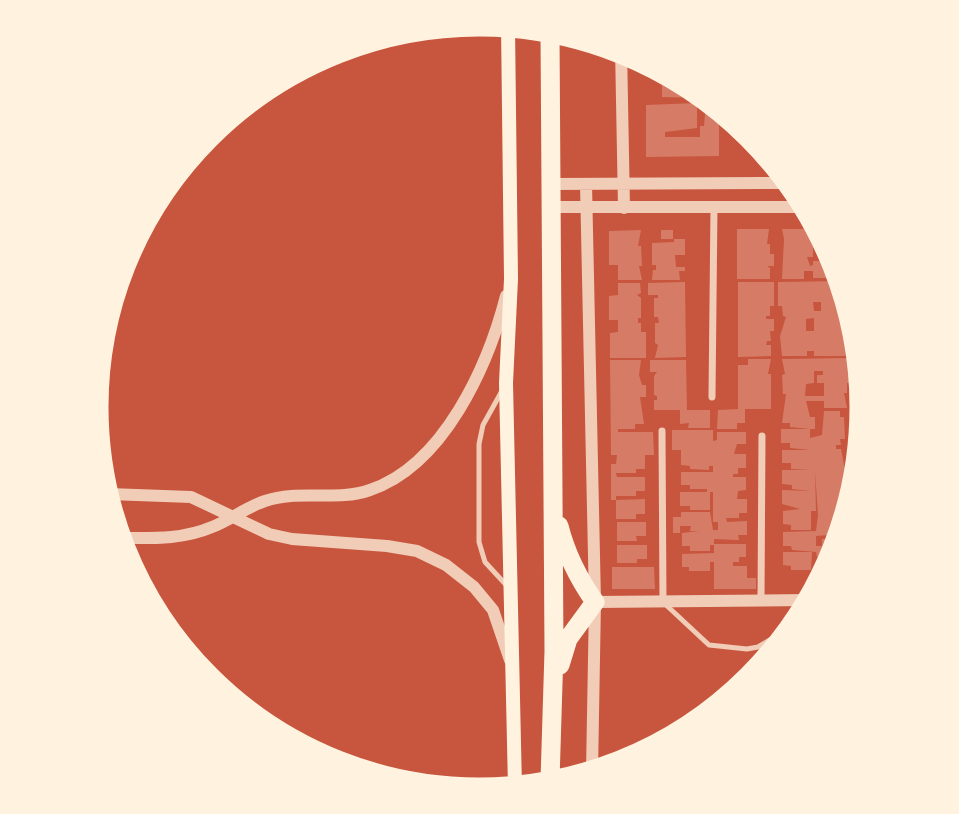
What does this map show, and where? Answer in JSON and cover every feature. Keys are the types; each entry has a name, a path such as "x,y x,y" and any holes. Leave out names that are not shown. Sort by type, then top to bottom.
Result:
{"highway":[{"path":"545,38 550,57"},
{"path":"550,38 550,775"},
{"path":"552,495 564,546 580,581 595,602 568,639 552,704"}],"main road":[{"path":"508,32 510,279 506,383 515,781"}],"street":[{"path":"621,59 624,208"},
{"path":"552,184 781,183"},
{"path":"586,184 595,602 592,765"},
{"path":"552,207 798,207"},
{"path":"712,397 714,207"},
{"path":"128,538 189,536 234,518 264,501 289,495 369,491 396,478 423,457 445,431 480,370 497,332 510,279"},
{"path":"662,431 663,602"},
{"path":"761,601 762,436"},
{"path":"115,494 191,497 269,534 292,539 387,546 417,551 446,565 474,587 493,610 513,671"},
{"path":"595,602 802,600"}],"lane":[{"path":"506,383 483,425 479,444 479,542 485,562 511,590"},
{"path":"663,602 709,645 747,649 758,647 778,635"}],"building":[{"path":"662,79 692,98 662,97"},
{"path":"697,103 697,128 665,132 665,137 700,137 700,126 704,126 706,107 719,118 719,156 646,157 646,105"},
{"path":"737,229 769,229 767,244 770,244 770,254 774,254 774,266 767,266 770,268 770,279 737,279"},
{"path":"782,229 810,229 816,241 813,241 813,257 807,257 810,266 813,261 822,261 822,254 832,278 813,278 813,271 804,271 804,279 782,279"},
{"path":"641,230 638,246 641,246 642,266 639,266 642,280 618,280 618,265 609,265 609,231"},
{"path":"661,230 673,230 673,239 661,239"},
{"path":"674,239 685,239 685,255 675,255 676,267 685,267 685,271 679,271 680,280 652,280 656,265 652,265 652,243 674,242"},
{"path":"833,281 852,356 814,356 814,351 807,351 807,356 782,356 780,336 786,317 783,316 782,306 778,306 778,282","holes":["813,302 821,302 821,311 814,311","814,318 814,331 806,331 806,319"]},
{"path":"685,282 686,357 655,358 658,345 655,343 655,323 659,323 658,317 654,317 654,298 658,298 658,295 648,295 648,283"},
{"path":"738,282 774,282 774,306 770,306 770,316 766,316 766,319 774,319 774,331 770,331 771,341 767,341 766,345 771,345 771,356 738,357"},
{"path":"618,283 640,283 641,293 637,295 641,298 641,318 638,318 638,323 641,323 641,332 646,332 646,358 610,358 610,333 618,332 618,320 609,320 609,296 618,295"},
{"path":"851,358 851,383 847,383 847,393 844,393 847,408 824,408 824,401 806,401 810,417 815,417 815,429 790,427 790,423 782,423 786,394 783,394 782,375 785,374 782,359","holes":["814,371 823,371 823,375 817,375 817,383 824,383 824,396 805,396 806,384 814,383"]},
{"path":"748,359 771,359 768,374 771,374 771,409 745,409 745,423 737,423 737,429 717,429 718,410 738,409 738,365 748,365"},
{"path":"610,360 641,360 639,375 642,385 646,385 646,397 640,397 644,424 635,424 635,429 618,429 618,432 653,432 654,455 645,455 645,469 636,469 636,473 616,473 617,477 645,477 645,491 636,491 636,496 616,496 616,500 611,500 611,464 616,464 617,455 611,455"},
{"path":"650,360 686,360 687,410 710,410 710,428 688,428 689,423 680,424 680,410 654,410 657,396 654,395 654,376 657,372 650,372"},
{"path":"824,411 840,411 840,417 844,417 845,439 840,439 841,445 836,445 836,449 841,449 845,470 850,470 845,493 841,493 843,501 835,528 823,557 817,557 816,552 792,550 791,546 783,546 783,532 816,531 818,515 815,471 816,511 811,511 811,530 791,530 791,525 783,524 783,511 800,509 782,504 782,490 811,491 792,489 792,485 782,484 782,470 811,470 791,469 791,463 782,463 782,450 810,450 790,448 790,443 781,443 781,429 810,429 810,438 822,435","holes":["829,535 829,539 822,539 822,546 816,546 816,536"]},
{"path":"672,430 713,430 713,441 717,440 717,432 746,432 746,444 737,444 734,454 746,454 746,468 738,468 738,474 733,474 733,477 746,477 746,490 738,491 737,499 747,499 747,513 739,513 739,518 726,518 727,522 747,521 747,535 738,535 739,540 714,539 714,544 746,544 746,557 739,557 739,562 733,562 733,566 747,566 747,578 756,578 756,589 714,589 714,562 710,562 710,571 689,571 689,567 682,567 682,554 714,553 714,545 710,545 710,551 690,551 690,546 682,546 682,533 699,531 690,531 691,526 680,526 680,533 673,533 673,517 681,517 681,512 710,512 713,530 718,530 718,522 713,522 713,492 710,492 710,510 690,510 690,506 680,506 680,492 707,492 707,489 690,489 690,485 681,485 681,472 713,472 713,466 709,466 709,470 690,469 690,466 681,465 681,450 672,450"},
{"path":"645,499 645,514 636,514 636,519 616,519 616,500"},
{"path":"617,522 646,522 646,536 636,536 637,541 617,541"},
{"path":"617,545 647,545 647,559 637,559 637,563 617,563"},
{"path":"783,552 812,552 811,570 791,570 791,566 783,565"},
{"path":"612,567 654,567 655,589 612,589"}]}
